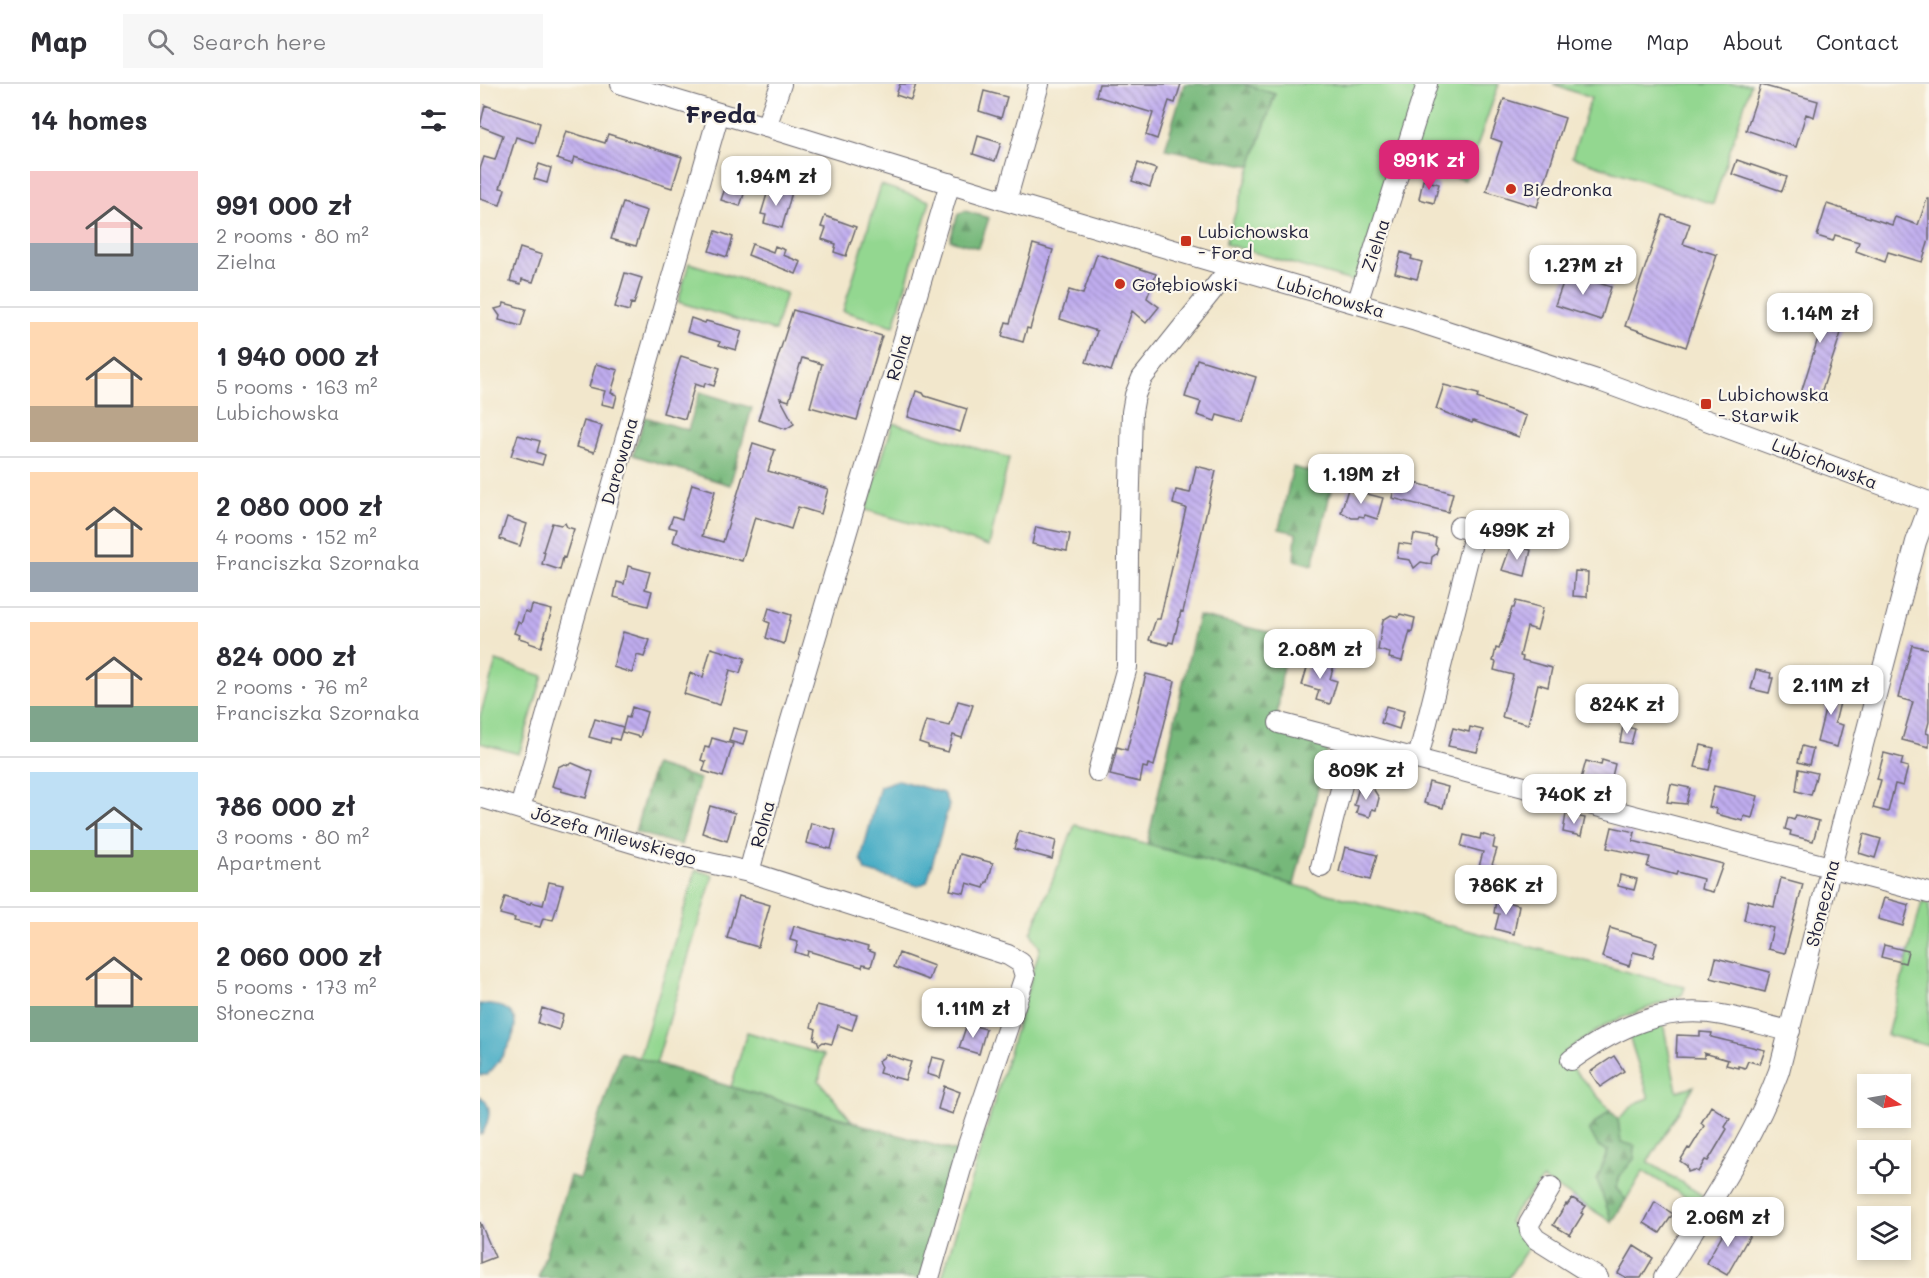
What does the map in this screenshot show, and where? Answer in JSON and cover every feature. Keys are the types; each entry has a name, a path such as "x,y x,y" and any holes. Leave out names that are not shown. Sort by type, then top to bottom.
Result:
{"street":[{"name":"Lubichowska","path":"621,84 1006,201 1357,304 1580,374 1929,505"},
{"path":"766,127 781,84"},
{"name":"Zielna","path":"1357,304 1427,84"},
{"path":"1006,201 1034,85"},
{"name":"Darowana","path":"520,808 719,113"},
{"name":"Rolna","path":"929,1278 968,1145 1025,976 1021,963 1008,954 749,872 797,699 950,183"},
{"path":"1098,772 1127,668 1132,412 1135,395 1142,378 1231,267"},
{"name":"Słoneczna","path":"1664,1278 1751,1134 1768,1103 1779,1071 1916,542 1929,505"},
{"path":"1418,758 1475,531 1459,527"},
{"path":"1278,723 1929,893"},
{"path":"1321,867 1353,741"},
{"name":"Józefa Milewskiego","path":"480,797 670,854 749,872"},
{"path":"1571,1060 1597,1041 1619,1029 1649,1019 1682,1012 1720,1014 1790,1031"},
{"path":"1551,1186 1529,1224 1530,1231 1536,1239 1598,1278"}],"green space":[{"path":"1184,84 1243,84 1275,94 1251,166 1165,149"},
{"path":"1243,84 1415,84 1420,87 1355,282 1225,244 1275,95"},
{"path":"1433,84 1499,84 1465,180 1407,162"},
{"path":"1553,84 1751,84 1713,204 1572,157 1591,98"},
{"path":"881,185 930,201 894,326 843,311"},
{"path":"965,211 989,218 979,248 950,240 958,214"},
{"path":"689,263 786,293 775,331 678,302"},
{"path":"700,392 752,408 730,485 633,455 645,417 688,430"},
{"path":"893,423 1009,458 989,546 866,510"},
{"path":"1293,467 1334,478 1313,565 1294,560 1296,533 1279,529"},
{"path":"1198,616 1286,636 1276,730 1329,745 1294,885 1147,844"},
{"path":"496,661 543,676 519,754 480,743 480,716"},
{"path":"654,765 700,779 681,845 635,832"},
{"path":"1075,825 1685,987 1682,995 1609,1023 1563,1053 1573,1069 1610,1110 1589,1129 1608,1151 1602,1164 1612,1222 1543,1179 1513,1214 1509,1222 1531,1243 1508,1278 942,1278 1040,948 1031,933"},
{"path":"696,870 713,875 656,1064 639,1058"},
{"path":"1922,902 1929,904 1929,1046 1887,1035"},
{"path":"1663,1023 1677,1091 1694,1086 1648,1162 1702,1195 1697,1204 1643,1171 1626,1200 1616,1188 1621,1174 1634,1159 1635,1146 1620,1142 1618,1119 1636,1103 1649,1098 1628,1033"},
{"path":"747,1032 824,1055 819,1081 852,1121 731,1087"},
{"path":"620,1052 731,1087 958,1152 921,1278 538,1278 570,1176 580,1179"},
{"path":"1610,1110 1618,1119 1621,1142 1635,1146 1634,1159 1621,1174 1616,1188 1626,1200 1612,1222 1597,1180 1608,1151 1598,1146 1589,1129"}],"water":[{"path":"898,780 943,793 949,805 927,882 918,886 865,871 861,859 880,786"},
{"path":"480,1004 505,1008 511,1013 515,1028 508,1046 487,1075 480,1075"},
{"path":"480,1096 487,1104 489,1114 480,1135"}],"building":[{"path":"900,84 916,84 911,100 896,95"},
{"path":"1099,84 1181,84 1175,103 1169,101 1157,139 1146,135 1153,113 1096,96"},
{"path":"1761,85 1818,101 1814,117 1806,114 1796,147 1746,130"},
{"path":"984,91 1007,97 1001,118 979,111"},
{"path":"1504,99 1565,118 1537,207 1486,191 1502,142 1491,138"},
{"path":"485,105 540,123 535,143 516,137 500,188 505,189 500,205 480,199 480,169 484,157 495,160 503,135 480,126"},
{"path":"566,131 605,143 608,134 682,157 672,188 574,157 572,164 557,159"},
{"path":"978,136 1001,143 995,161 973,154"},
{"path":"1737,160 1787,177 1782,191 1732,174"},
{"path":"1138,163 1156,169 1150,187 1132,181"},
{"path":"539,164 551,168 547,183 534,179"},
{"path":"730,173 749,179 740,206 721,200"},
{"path":"1423,180 1439,184 1434,203 1419,199"},
{"path":"775,187 792,192 782,228 764,223 766,215 761,214 767,194 773,194"},
{"path":"1927,199 1929,199 1929,240 1922,262 1888,252 1885,262 1856,251 1859,242 1835,235 1833,241 1817,236 1827,204 1892,225 1895,217 1918,225"},
{"path":"623,203 647,211 636,246 611,239"},
{"path":"1663,215 1690,224 1683,244 1717,255 1686,347 1625,326"},
{"path":"825,216 856,227 846,256 834,252 836,244 822,239 826,228 821,227"},
{"path":"716,231 733,237 727,257 709,251"},
{"path":"752,244 773,252 775,246 785,250 783,255 801,262 796,274 748,255"},
{"path":"1033,244 1053,250 1030,329 1027,328 1023,342 1002,336 1006,322 1010,323"},
{"path":"520,248 542,255 533,282 522,279 521,284 510,281"},
{"path":"1401,252 1412,256 1411,259 1422,262 1417,279 1395,273"},
{"path":"1097,254 1156,274 1147,298 1159,307 1146,323 1132,311 1111,371 1086,362 1097,331 1060,319 1069,290 1083,294"},
{"path":"1567,272 1611,287 1601,320 1555,305"},
{"path":"625,273 642,278 634,304 631,303 629,311 615,307"},
{"path":"1801,300 1847,315 1818,402 1800,396 1820,332 1794,323"},
{"path":"504,303 526,309 521,326 499,320 500,316 495,309 503,307"},
{"path":"793,310 882,336 857,420 810,407 822,364 802,358 789,401 780,398 794,424 786,429 758,420"},
{"path":"691,318 742,331 736,350 719,345 720,342 687,332"},
{"path":"681,356 720,368 714,386 705,383 704,387 695,384 685,419 663,413"},
{"path":"1197,359 1256,377 1242,422 1217,415 1215,421 1197,415 1201,402 1185,397"},
{"path":"596,364 618,370 611,393 617,395 614,407 601,404 605,391 589,387"},
{"path":"1444,385 1478,394 1477,398 1526,416 1519,437 1436,409"},
{"path":"916,391 967,409 960,432 908,417"},
{"path":"584,421 602,426 594,452 576,447"},
{"path":"518,435 540,441 537,452 545,455 542,465 511,456"},
{"path":"753,443 775,450 768,471 828,489 821,514 798,507 791,529 755,517 742,561 673,542 677,529 669,527 673,516 682,519 692,484 715,491 702,536 723,542"},
{"path":"1196,466 1216,471 1183,612 1181,611 1173,643 1169,642 1168,645 1149,640 1156,619 1160,619 1186,508 1173,504 1176,490 1190,493"},
{"path":"1397,478 1453,493 1448,512 1392,498"},
{"path":"1348,489 1383,498 1377,519 1365,515 1352,518 1341,512"},
{"path":"507,517 527,524 520,546 500,539"},
{"path":"552,523 561,525 565,523 567,527 574,529 560,570 542,564 545,552 543,551"},
{"path":"1036,527 1070,534 1067,551 1032,544"},
{"path":"1414,534 1436,538 1435,545 1438,548 1432,557 1431,564 1421,562 1414,568 1410,560 1397,558 1399,543 1412,545"},
{"path":"1511,545 1531,550 1525,576 1502,570"},
{"path":"628,566 650,572 645,589 652,591 648,606 614,597 617,582 624,584"},
{"path":"1575,571 1588,572 1587,597 1573,596"},
{"path":"1516,601 1543,608 1537,630 1527,627 1520,656 1523,657 1522,660 1552,668 1548,687 1538,684 1528,724 1502,717 1513,675 1494,670 1496,662 1493,661 1496,648 1499,649"},
{"path":"532,605 552,610 541,647 519,638 520,635 514,633 518,622 521,624 525,611 530,613"},
{"path":"769,608 791,615 784,644 766,638 770,623 765,621"},
{"path":"1400,614 1415,618 1402,661 1389,658 1390,653 1378,650 1383,620 1391,615 1399,617"},
{"path":"623,632 650,640 644,657 637,655 632,673 613,667"},
{"path":"1912,645 1929,649 1929,722 1926,733 1929,734 1929,747 1902,740 1913,702 1898,698"},
{"path":"711,648 745,658 740,673 730,670 720,705 684,694 690,673 703,677"},
{"path":"1310,658 1334,665 1330,679 1337,681 1330,704 1316,700 1319,690 1302,685"},
{"path":"1756,670 1771,673 1770,678 1773,678 1769,693 1751,689"},
{"path":"1146,674 1175,681 1154,766 1148,764 1147,768 1143,767 1140,782 1110,775 1117,747 1127,750"},
{"path":"1826,682 1842,686 1841,690 1843,690 1835,723 1843,725 1837,747 1817,742 1827,702 1821,701"},
{"path":"1663,687 1674,689 1668,715 1649,710 1654,688 1659,690"},
{"path":"958,701 973,705 962,738 953,735 948,752 919,742 926,721 950,726"},
{"path":"1386,706 1404,711 1399,729 1381,723"},
{"path":"632,707 647,712 640,737 622,732 626,717 629,718"},
{"path":"595,719 623,727 619,740 611,738 610,743 589,737"},
{"path":"1623,726 1635,729 1631,744 1620,742"},
{"path":"1470,727 1483,730 1477,752 1448,746 1453,728 1469,732"},
{"path":"733,728 747,731 743,745 729,741"},
{"path":"712,738 733,744 723,777 703,771 706,762 701,760 705,747 709,748"},
{"path":"1701,745 1714,748 1709,770 1695,767"},
{"path":"1802,746 1813,749 1809,765 1798,762"},
{"path":"1884,753 1903,758 1901,765 1908,767 1903,786 1895,784 1888,812 1873,808 1881,780 1877,779"},
{"path":"1602,760 1615,764 1610,785 1581,779 1586,761 1601,765"},
{"path":"572,763 593,772 586,798 552,786 558,767"},
{"path":"1799,769 1817,773 1811,795 1796,791"},
{"path":"1429,782 1448,787 1443,808 1424,803"},
{"path":"1671,784 1690,788 1686,804 1667,802"},
{"path":"1371,785 1379,798 1376,810 1372,809 1370,817 1356,813 1358,806 1354,805 1359,787 1366,789"},
{"path":"1714,786 1758,796 1752,818 1744,816 1743,821 1716,814 1717,809 1709,807"},
{"path":"710,806 735,813 727,841 702,833"},
{"path":"1566,814 1585,818 1581,836 1563,832"},
{"path":"1796,815 1819,821 1813,841 1790,835 1791,831 1785,829 1788,818 1794,820"},
{"path":"811,823 836,830 831,849 806,843"},
{"path":"1612,827 1635,832 1633,841 1723,864 1713,892 1701,889 1703,879 1647,867 1650,857 1607,848"},
{"path":"1019,831 1056,841 1052,859 1014,849"},
{"path":"1481,834 1495,838 1493,848 1497,849 1492,865 1499,866 1496,879 1477,874 1483,852 1461,846 1464,835 1480,839"},
{"path":"1864,834 1881,839 1875,858 1859,853"},
{"path":"1345,847 1377,855 1370,880 1339,872"},
{"path":"960,854 993,863 984,888 967,883 964,893 950,890"},
{"path":"1620,875 1637,879 1634,890 1618,886"},
{"path":"1781,878 1803,884 1785,953 1768,949 1773,928 1744,920 1748,900 1774,907"},
{"path":"549,882 563,885 553,920 543,918 540,927 514,921 515,918 500,914 505,897 543,905"},
{"path":"739,896 770,905 758,947 727,938"},
{"path":"1884,898 1909,905 1903,926 1878,919"},
{"path":"1496,900 1519,905 1514,934 1495,929 1499,914 1494,913"},
{"path":"794,926 868,947 867,950 875,953 871,966 863,964 862,967 808,951 807,956 795,952 798,942 790,940"},
{"path":"1610,928 1657,942 1653,957 1633,952 1629,966 1602,957"},
{"path":"1884,945 1908,951 1905,963 1881,957"},
{"path":"899,953 934,966 929,980 894,967"},
{"path":"1716,958 1770,972 1765,992 1711,978"},
{"path":"817,1005 857,1015 852,1030 838,1025 832,1044 823,1042 819,1045 814,1039 816,1029 811,1027"},
{"path":"542,1008 563,1015 559,1030 538,1023"},
{"path":"967,1024 986,1029 979,1054 959,1048"},
{"path":"1700,1032 1712,1033 1711,1037 1765,1050 1760,1064 1748,1061 1745,1068 1738,1066 1738,1068 1726,1065 1728,1060 1704,1053 1704,1058 1676,1057 1677,1035 1700,1036"},
{"path":"885,1054 911,1062 905,1080 879,1073 881,1067 878,1061"},
{"path":"1614,1056 1624,1071 1600,1087 1590,1072"},
{"path":"932,1057 945,1060 940,1078 927,1074"},
{"path":"944,1086 960,1092 953,1114 938,1109"},
{"path":"1711,1106 1730,1119 1725,1127 1727,1129 1708,1161 1705,1160 1698,1172 1694,1170 1688,1172 1687,1166 1680,1161 1704,1126 1701,1123"},
{"path":"1572,1198 1586,1206 1570,1235 1553,1225"},
{"path":"1655,1202 1673,1214 1660,1233 1644,1223"},
{"path":"1730,1221 1751,1233 1727,1275 1706,1263"},
{"path":"480,1222 495,1257 480,1263"},
{"path":"1634,1246 1653,1258 1641,1278 1627,1278 1618,1273"}],"place":[{"name":"Biedronka","path":"1511,189"},
{"name":"Lubichowska - Ford","path":"1186,241"},
{"name":"Gołębiowski","path":"1120,284"},
{"name":"Lubichowska - Starwik","path":"1706,404"}],"district":[{"name":"Freda","path":"721,113"}]}
